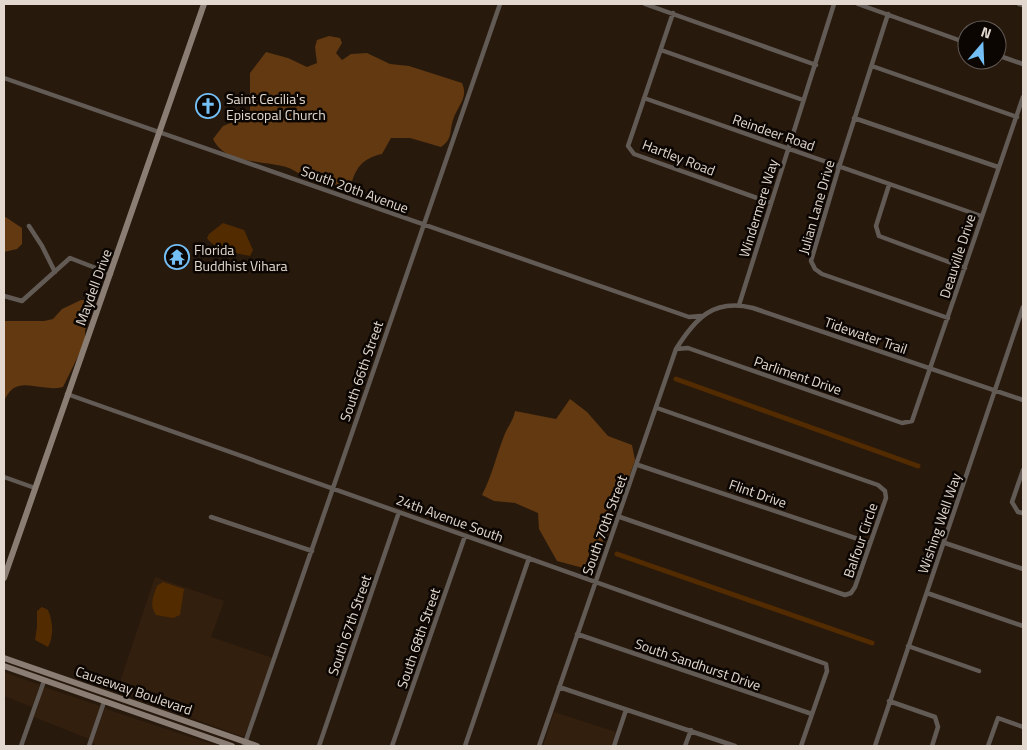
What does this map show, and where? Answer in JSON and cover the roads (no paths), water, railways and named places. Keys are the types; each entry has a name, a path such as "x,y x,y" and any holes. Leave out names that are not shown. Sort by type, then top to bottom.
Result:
{"street":[{"name":"Maydell Drive","path":"4,578 67,394 161,132 204,4"},
{"name":"South 66th Street","path":"245,744 500,4"},
{"path":"645,4 816,65"},
{"name":"Windermere Way","path":"739,305 834,4"},
{"path":"858,4 957,40"},
{"path":"1019,4 1023,5"},
{"name":"Hartley Road","path":"673,13 628,146 634,154 771,202"},
{"name":"Julian Lane Drive","path":"888,14 854,118 811,261 815,269 948,318"},
{"path":"661,50 803,100"},
{"path":"1007,58 1023,64"},
{"path":"872,66 1017,117"},
{"name":"South 20th Avenue","path":"4,78 689,317 700,316"},
{"name":"Deauville Drive","path":"912,421 1023,97"},
{"name":"Reindeer Road","path":"644,98 982,216"},
{"path":"854,118 998,166"},
{"path":"889,185 876,226 879,236 965,268"},
{"path":"29,226 55,272"},
{"path":"4,296 22,301 70,258 111,274"},
{"name":"Tidewater Trail","path":"700,316 713,309 739,305 1023,400"},
{"name":"Wishing Well Way","path":"875,746 1023,307"},
{"name":"South 70th Street","path":"539,746 638,465 676,350 700,316"},
{"name":"Parliment Drive","path":"676,350 688,348 902,423 912,421"},
{"name":"24th Avenue South","path":"67,394 334,487 465,536 826,664 827,671 812,714"},
{"name":"Balfour Circle","path":"620,517 845,595 851,593 855,587 886,498 885,491 880,486 657,408"},
{"name":"Flint Drive","path":"638,465 870,543"},
{"path":"1023,470 1012,502 1018,512 1023,513"},
{"path":"4,477 34,488"},
{"name":"South 67th Street","path":"319,746 399,512"},
{"path":"211,517 312,551"},
{"name":"South 68th Street","path":"392,746 465,536"},
{"path":"945,543 1023,569"},
{"path":"465,746 529,558"},
{"path":"927,593 1023,626"},
{"name":"South Sandhurst Drive","path":"578,634 812,714"},
{"path":"908,646 979,671"},
{"name":"Causeway Boulevard","path":"4,658 190,722 245,744 257,746"},
{"name":"Causeway Boulevard","path":"4,666 232,746"},
{"path":"21,746 44,681"},
{"path":"560,687 736,746"},
{"path":"889,701 935,717 938,727 932,746"},
{"path":"89,746 104,702"},
{"path":"614,746 626,710"},
{"path":"801,746 812,714"},
{"path":"151,718 159,716 178,723 190,722"},
{"path":"988,746 998,718 1023,727"},
{"path":"685,746 691,730"}],"waterway":[{"path":"676,379 918,466"},
{"path":"617,554 872,643"}],"place":[{"name":"Saint Cecilia's Episcopal Church","path":"208,106"},
{"name":"Florida Buddhist Vihara","path":"177,257"}]}
